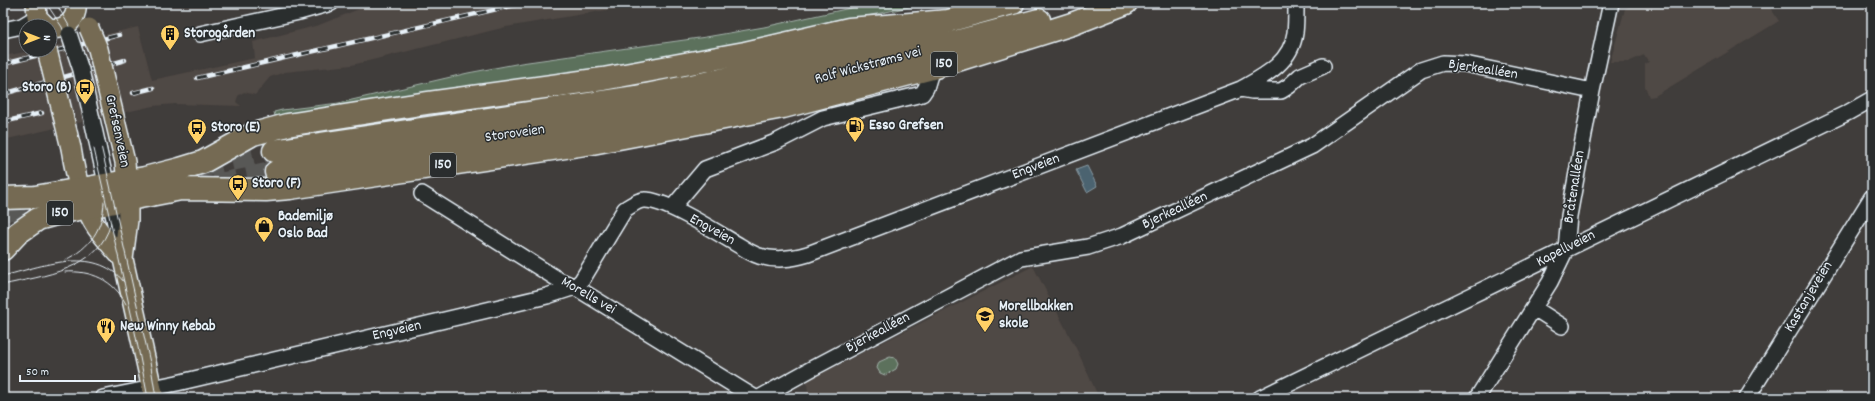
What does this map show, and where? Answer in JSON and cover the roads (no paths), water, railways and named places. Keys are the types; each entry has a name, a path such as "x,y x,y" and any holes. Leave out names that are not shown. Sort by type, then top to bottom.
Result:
{"highway":[{"name":"Rolf Wickstrøms vei","path":"752,84 853,50 1013,3"},
{"name":"Rolf Wickstrøms vei","path":"752,84 939,47 1098,3"},
{"name":"150","path":"3,198 84,198 118,192 181,189 266,190 297,187 592,143 783,107 932,68 1072,24 1126,3"},
{"name":"150","path":"118,192 203,162 253,134 287,125 611,78 745,53 849,29 948,21"},
{"name":"Storoveien","path":"274,151 636,97 752,84"},
{"name":"Storoveien","path":"276,172 415,149 638,116 752,84"},
{"name":"150","path":"3,249 18,233 38,219 84,198"}],"main road":[{"name":"Grefsenveien","path":"51,17 89,28 98,49 119,137 118,192 128,220 123,259 155,395"},
{"name":"Grefsenveien","path":"49,58 84,198 96,227 123,259"}],"street":[{"path":"200,34 299,12 331,3"},
{"name":"Bråtenalléen","path":"1477,398 1550,282 1566,249 1569,216 1592,91 1611,3"},
{"name":"Engveien","path":"104,398 155,395 547,296 575,287 582,280 625,210 636,202 644,200 672,208 758,256 775,260 793,259 1241,89 1269,73 1281,63 1290,49 1295,34 1296,8"},
{"path":"3,30 51,17 81,70 97,142 118,192"},
{"name":"Bjerkealléen","path":"759,398 1021,258 1088,247 1122,236 1284,160 1312,146 1421,70 1443,62 1464,64 1592,91"},
{"path":"1241,89 1263,92 1281,91 1300,76 1323,66"},
{"path":"672,208 705,169 776,142 823,118 922,94 926,88 932,68"},
{"name":"Kapellveien","path":"1260,398 1849,112 1872,99"},
{"path":"783,107 798,115 801,128"},
{"name":"Morells vei","path":"422,194 558,280 575,287 755,398"},
{"name":"Kastanjeveien","path":"1747,398 1872,197"},
{"path":"1534,308 1562,326"}],"water":[{"path":"1087,166 1097,186 1087,192 1076,170"}],"tunnel":[{"path":"199,167 274,151"},
{"path":"215,185 276,172"},
{"path":"3,211 42,202"}],"tram line":[{"path":"46,3 62,27 74,60 133,322 148,398"},
{"path":"56,3 68,24 81,57 151,367 156,398"},
{"path":"65,260 82,250 94,237 101,221 104,202"},
{"path":"3,285 52,274 82,261 94,252 104,239 111,223"},
{"path":"3,276 50,264 66,261 82,261 98,264 112,270 124,282"},
{"path":"65,272 84,273 101,278 115,289 126,304"}],"railway":[{"path":"197,78 524,3"},
{"path":"3,64 119,35"},
{"path":"3,94 125,60"},
{"path":"133,93 153,88"},
{"path":"3,122 42,113"}],"place":[{"name":"Storogården","path":"170,51"},
{"name":"Storo (B)","path":"85,105"},
{"name":"Esso Grefsen","path":"855,143"},
{"name":"Storo (E)","path":"197,145"},
{"name":"Storo (F)","path":"238,201"},
{"name":"Bademiljø Oslo Bad","path":"264,243"},
{"name":"Morellbakken skole","path":"985,333"},
{"name":"New Winny Kebab","path":"106,344"}]}
